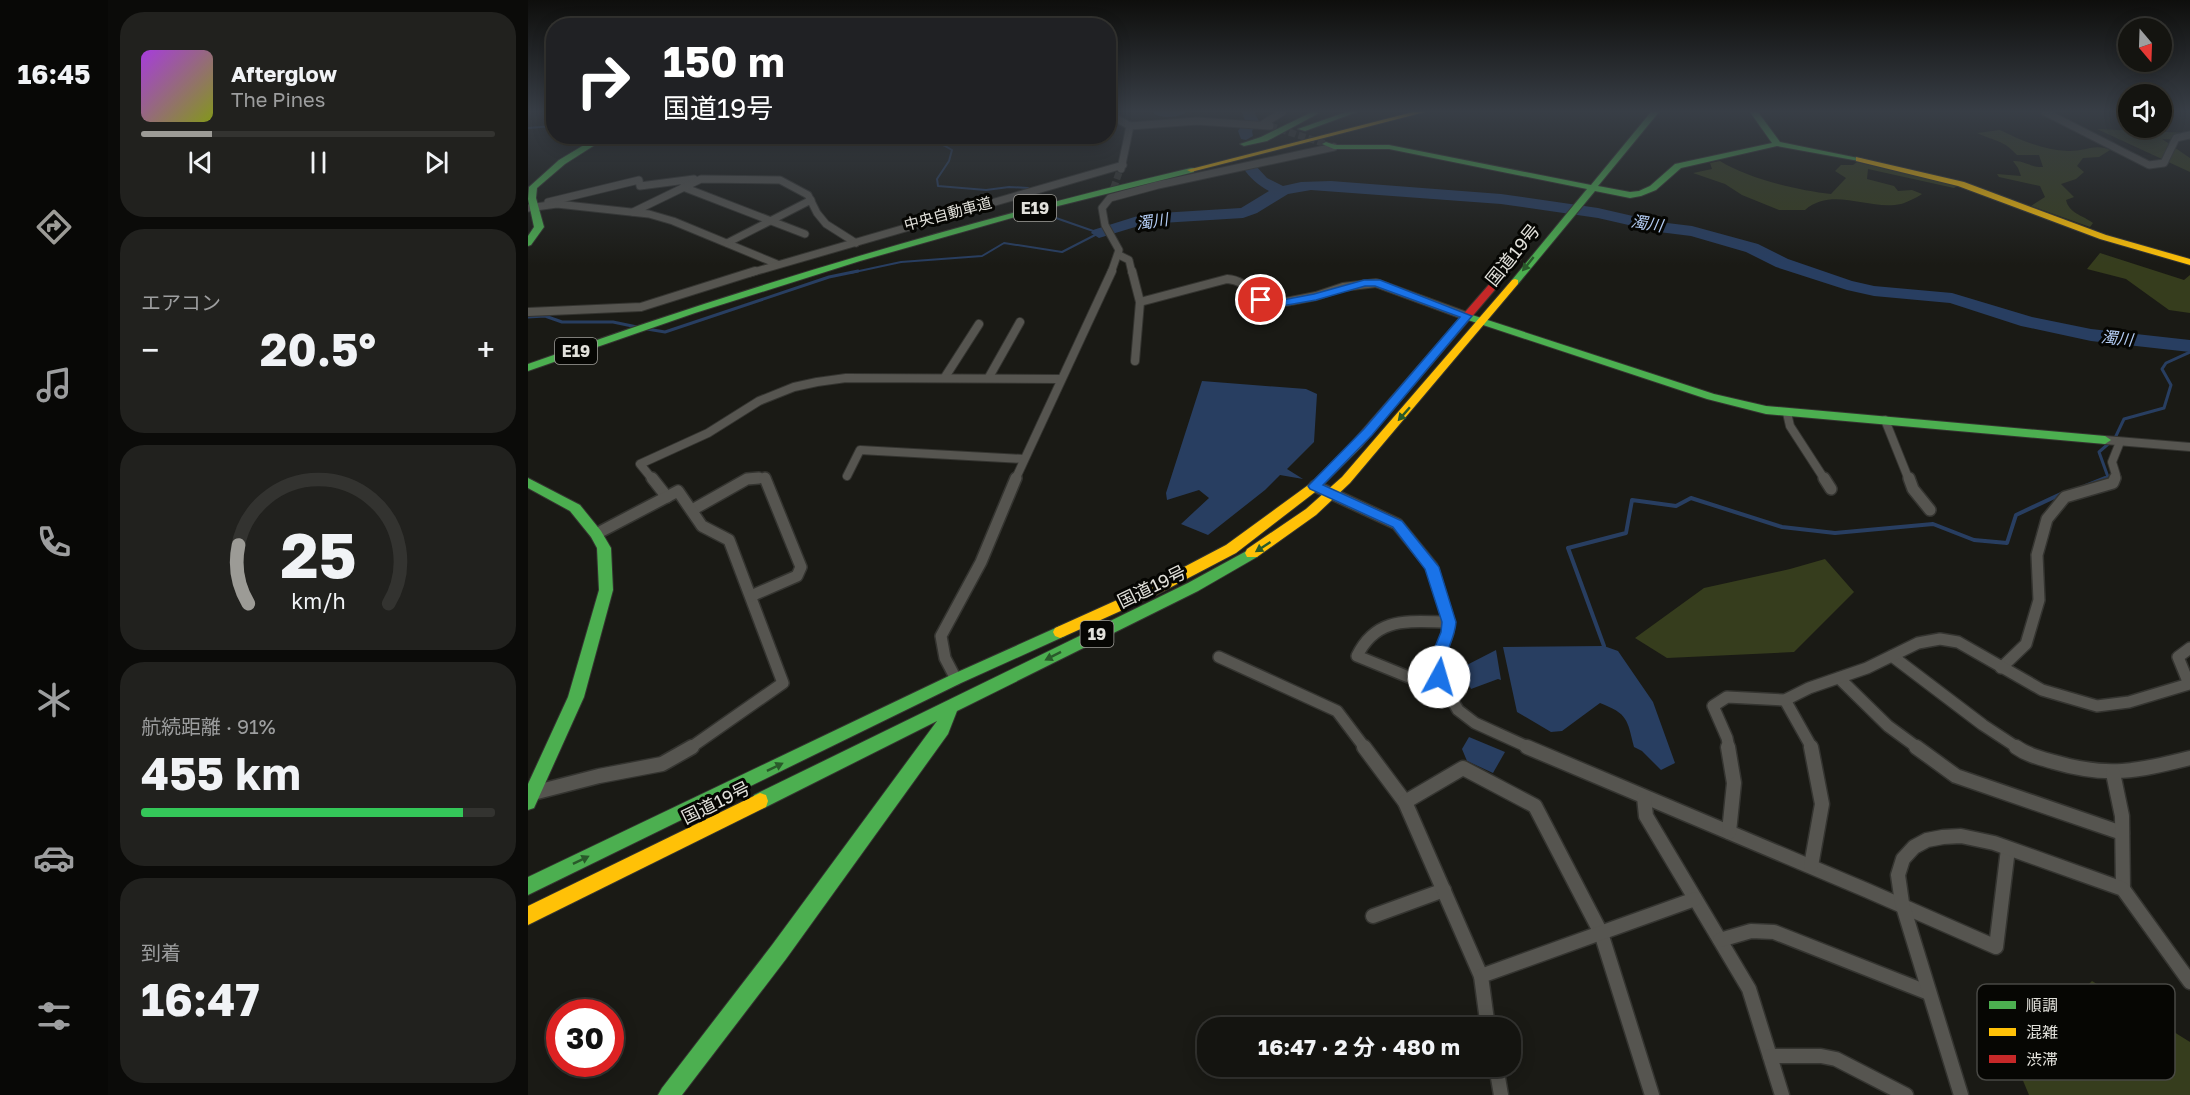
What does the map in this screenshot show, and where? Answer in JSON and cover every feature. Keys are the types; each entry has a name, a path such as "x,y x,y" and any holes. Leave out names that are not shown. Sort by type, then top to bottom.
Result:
{"main road":[{"path":"528,243 539,227 531,194 537,182 561,163"},
{"path":"969,219 1029,199 1170,163"},
{"name":"中央自動車道","path":"528,359 806,266 969,219 1195,163"},
{"name":"中央自動車道","path":"528,368 811,272 974,224 1217,163"},
{"path":"1460,163 1582,191 1630,195 1656,191 1671,169 1691,163"},
{"name":"国道19号","path":"1582,191 1586,175 1597,163"},
{"name":"国道19号","path":"528,886 956,680 1151,591 1231,549 1315,486 1368,432 1466,316 1607,163"},
{"path":"1875,163 1961,183 2103,237 2187,260"},
{"name":"国道19号","path":"528,916 1218,574 1269,543 1333,494 1483,321 1559,217"},
{"path":"1466,316 1712,397 1786,413 2113,441"},
{"path":"529,483 574,508 596,534 604,548 606,590 576,697 530,797"},
{"path":"669,1095 779,952 942,729 951,707"}],"street":[{"path":"528,312 630,309 777,264 1121,168 1122,163"},
{"path":"1135,361 1140,302 1129,261 1119,255 1101,215 1102,208 1110,198 1252,163"},
{"path":"2145,163 2149,165 2163,163"},
{"path":"535,207 570,195 639,180 640,186 701,179 786,181 808,195 817,215 826,225 856,243"},
{"path":"632,213 701,179"},
{"path":"683,187 805,234"},
{"path":"727,243 811,200"},
{"path":"535,207 557,204 673,220 700,234 777,264"},
{"path":"956,680 945,658 941,636 981,562 1024,459 1060,379 1111,278 1119,255"},
{"path":"1140,302 1227,279 1240,280 1261,300 1270,305 1316,297 1354,285 1376,283 1466,316"},
{"path":"989,377 1020,322"},
{"path":"945,377 979,324"},
{"path":"667,497 640,464 708,433 759,401 794,387 825,380 945,377 1060,379"},
{"path":"1786,413 1790,426 1831,489"},
{"path":"1885,420 1913,489 1930,510"},
{"path":"2001,668 2026,644 2039,600 2037,555 2048,519 2065,497 2113,483 2116,475 2112,462 2113,441 2190,447"},
{"path":"847,476 860,450 1024,459"},
{"path":"692,510 747,479 765,478 801,567 798,576 751,596"},
{"path":"1315,486 1397,524 1432,567 1449,622 1448,632 1437,662 1439,677 1458,710 1475,723 1644,797 1902,903 1996,946 2008,849"},
{"path":"530,797 599,776 662,764 706,739 783,683 729,540 702,526 678,491 596,534"},
{"path":"1439,677 1416,680 1357,656 1363,640 1389,624 1449,622"},
{"path":"1729,832 1734,783 1727,738 1713,706 1727,697 1785,700 1918,643 1940,639 1958,642 2042,690 2097,706 2129,702 2190,685 2178,657 2190,648"},
{"path":"1892,656 1983,725 2025,753 2081,770 2113,772 2142,770 2190,758"},
{"path":"1219,657 1337,711 1405,802 1481,976 1487,1017"},
{"path":"1839,678 1888,726 1956,776 2122,833"},
{"path":"1785,700 1812,749 1822,804 1811,866"},
{"path":"1405,802 1463,768 1535,806 1601,933 1652,1095"},
{"path":"2113,772 2118,786 2123,889 2190,982"},
{"path":"1644,797 1646,816 1749,990 1782,1095"},
{"path":"1961,1095 1902,903 1898,876 1906,853 1917,844 1936,837 1962,835 1992,841 2008,849 2123,889"},
{"path":"1373,916 1444,890"},
{"path":"1481,976 1695,899"},
{"path":"1720,940 1750,929 1765,929 1783,934 1929,993"},
{"path":"1770,1056 1821,1056 1836,1059 1906,1095"},
{"path":"1498,1077 1501,1095"}],"green space":[{"path":"1710,163 1724,163 1774,183 1831,194 1846,178 1835,171 1841,165 1856,163 1957,186 1954,188 1868,169 1867,179 1894,186 1898,191 1912,190 1922,194 1901,204 1876,205 1839,199 1816,203 1805,210 1779,210 1742,195 1725,184 1693,173 1712,169"},
{"path":"2014,163 2043,167 2042,163 2079,163 2077,166 2084,172 2076,179 2061,184 2074,197 2066,200 2070,208 2093,223 2090,227 2031,206 2045,197 2040,186 1999,177 1997,174 2021,176"},
{"path":"2171,163 2190,163 2190,172"},
{"path":"2100,253 2184,280 2190,275 2190,313 2169,310 2126,279 2087,269"},
{"path":"1825,559 1854,592 1794,652 1667,658 1635,638 1704,588"},
{"path":"2175,1033 2190,1042 2190,1095 2029,1095 2023,1080 2175,1080"}],"water":[{"path":"1202,381 1306,389 1317,394 1314,442 1287,469 1303,479 1280,475 1265,490 1208,535 1181,524 1209,498 1199,490 1167,500 1166,493"},
{"path":"1604,646 1618,651 1653,702 1675,763 1661,770 1642,751 1634,747 1628,724 1621,714 1600,703 1562,731 1551,732 1517,712 1503,647"},
{"path":"1496,650 1501,680 1498,679 1471,689 1461,668"},
{"path":"1469,737 1505,752 1493,773 1467,761 1462,749"}],"waterway":[{"path":"948,163 937,179 938,186 986,190 1009,187 1028,188"},
{"path":"1250,168 1262,181 1281,191"},
{"name":"濁川","path":"1099,233 1144,219 1243,213 1283,191 1311,186 1501,199 1598,213 1659,227 1692,231 1752,248 1782,263 1847,285 1874,291 1952,298 2028,322 2091,335 2190,346"},
{"path":"850,273 901,262 982,256 1004,243 1062,252 1099,233 1043,211"},
{"path":"647,329 665,332 829,277 858,271"},
{"path":"528,317 545,316 562,322 613,322 637,327"},
{"path":"2101,480 2108,477 2099,452 2115,438 2124,419 2164,408 2171,385 2162,369 2166,363 2190,352"},
{"path":"2085,486 2105,478"},
{"path":"1604,646 1568,548 1626,533 1632,500 1676,506 1691,498 1782,527 1835,533 1933,524 1974,540 2007,543 2016,515 2063,493"}],"tunnel":[{"path":"1110,198 1120,170"}],"traffic: fast":[{"path":"528,243 539,227 532,198 533,187 561,163"},
{"path":"1470,163 1630,195 1648,191 1670,171 1678,166 1691,163"},
{"path":"1515,282 1613,163"},
{"path":"528,368 692,311 856,258 1023,212 1191,170"},
{"path":"1466,316 1711,397 1766,410 2105,440"},
{"path":"528,482 575,508 596,534 604,548 606,590 576,697 528,802"},
{"path":"760,801 1193,587 1252,553"},
{"path":"528,886 956,679 1060,632"},
{"path":"669,1095 779,952 942,729 951,707"}],"traffic: slow":[{"path":"1191,170 1218,163"},
{"path":"1876,163 1961,184 2103,237 2190,262"},
{"path":"1252,553 1311,512 1346,480 1515,282"},
{"path":"1060,632 1151,591 1231,549 1315,486 1357,444"},
{"path":"528,916 760,801"}],"traffic: jam":[{"path":"1357,444 1516,259"}],"route":[{"path":"1261,300 1270,305 1316,297 1343,287 1376,283 1466,316 1368,432 1315,486 1397,524 1432,567 1449,622 1448,632 1437,662 1439,677"}]}
